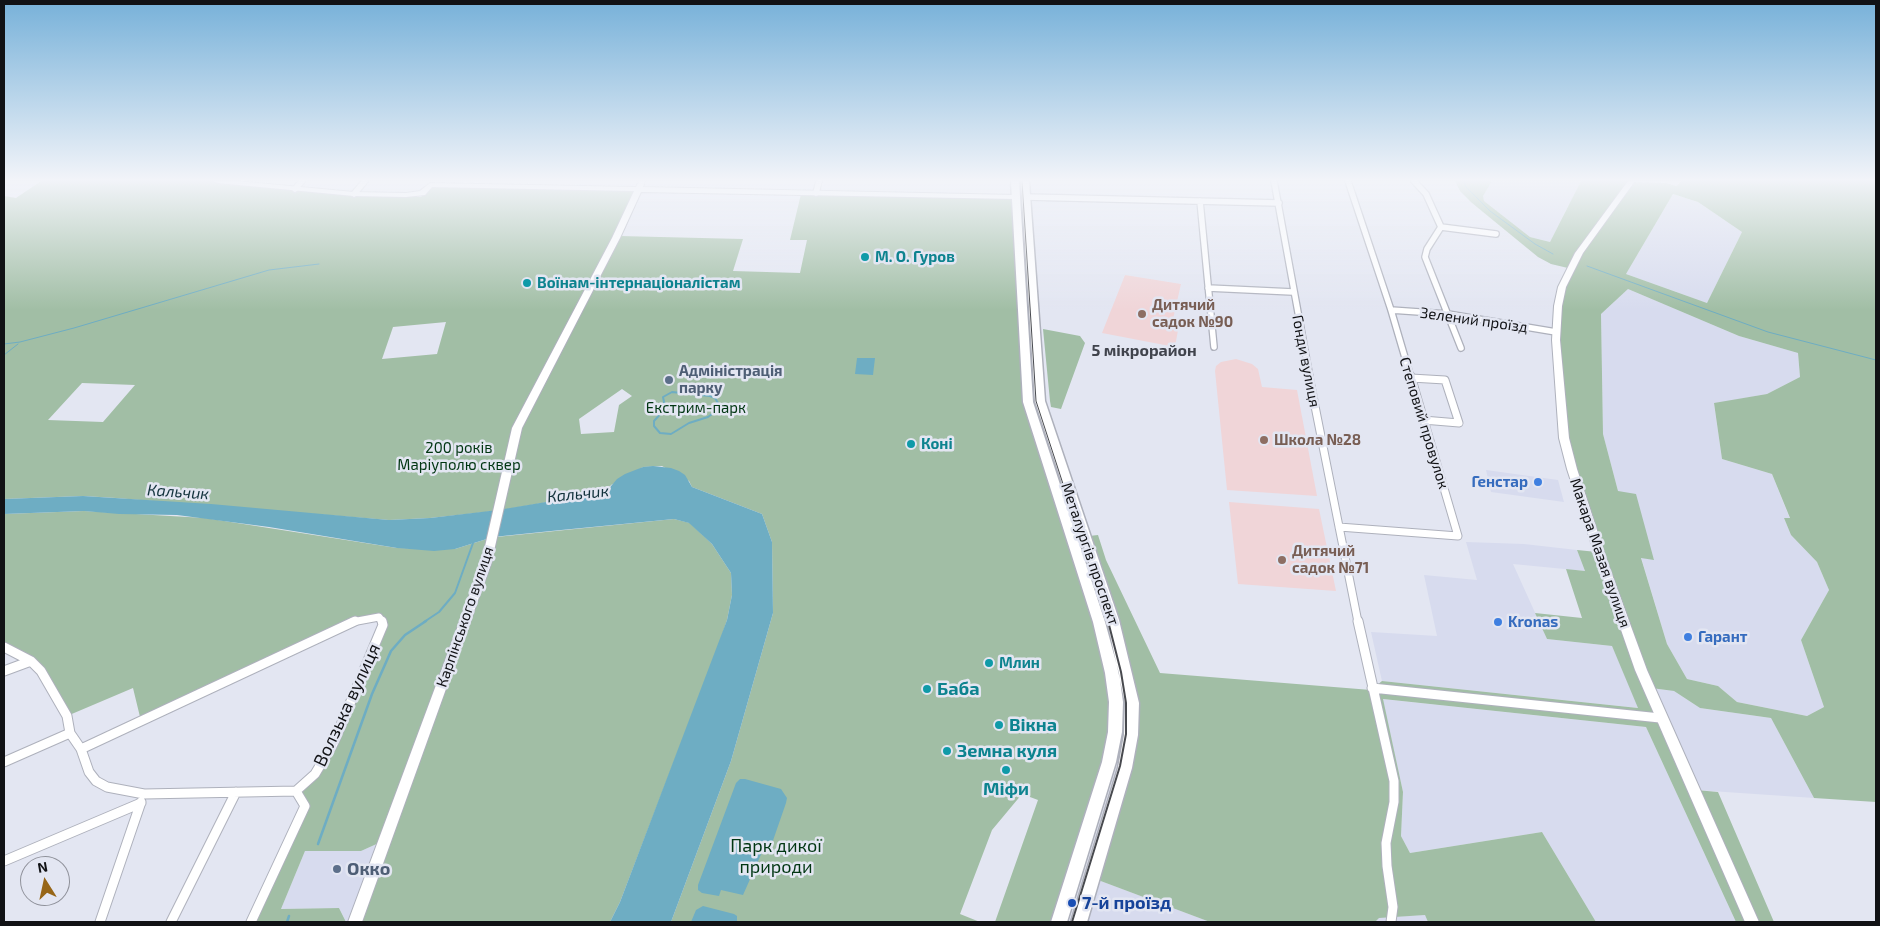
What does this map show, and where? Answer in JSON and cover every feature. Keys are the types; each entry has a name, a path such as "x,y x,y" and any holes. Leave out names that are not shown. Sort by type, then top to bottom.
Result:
{"main road":[{"name":"Металургів проспект","path":"1022,224 1028,402 1099,622 1112,674 1116,702 1115,732 1109,762 1060,922"},
{"name":"Металургів проспект","path":"1024,224 1040,401 1113,620 1132,703 1131,736 1127,760 1079,922"}],"street":[{"name":"Карпінського вулиця","path":"355,922 483,573 492,543 514,437 520,420 622,224"},
{"path":"1202,224 1214,347"},
{"name":"Гонди вулиця","path":"1282,224 1293,292 1339,527 1372,688 1394,780 1394,802 1386,843 1387,866 1393,907 1392,922"},
{"name":"Степовий провулок","path":"1339,527 1458,536 1391,310 1362,224"},
{"name":"Макара Мазая вулиця","path":"1601,224 1570,269 1562,287 1556,332 1561,416 1572,469 1629,637 1660,718 1752,922"},
{"path":"1461,348 1427,266 1425,257 1427,249 1441,227 1496,234"},
{"path":"1208,288 1293,292"},
{"name":"Зелений проїзд","path":"1391,310 1448,314 1556,332"},
{"path":"1411,378 1445,380 1459,423 1423,420"},
{"name":"Волзька вулиця","path":"81,749 343,626 368,617 379,617 384,625 333,744 315,774 296,791"},
{"path":"4,647 31,661 41,671 67,716 70,733 81,749 89,772 96,781 107,787 142,798 236,792 296,791 305,806 251,922"},
{"path":"4,671 31,661"},
{"path":"1372,688 1660,718"},
{"path":"4,762 70,733"},
{"path":"172,922 236,792"},
{"path":"4,862 142,798"},
{"path":"100,922 142,798"}],"shaded area":[{"path":"1514,224 1559,224 1550,242 1530,237"},
{"path":"1655,224 1731,224 1742,232 1707,303 1626,274"},
{"name":"Дитячий садок №90","path":"1125,275 1181,284 1171,328 1178,330 1175,347 1102,333"},
{"path":"1628,289 1739,336 1798,353 1800,377 1767,394 1714,404 1722,459 1772,474 1790,519 1784,518 1791,535 1817,562 1829,590 1801,640 1824,707 1807,716 1737,702 1718,686 1687,679 1667,644 1641,557 1654,559 1618,491 1603,434 1601,314"},
{"name":"Школа №28","path":"1236,359 1252,364 1258,369 1262,387 1297,390 1317,496 1227,490 1215,371 1216,366 1221,362"},
{"path":"1486,470 1558,480 1564,502 1491,492"},
{"name":"Дитячий садок №71","path":"1229,502 1319,509 1336,591 1238,584"},
{"path":"1466,542 1524,544 1577,550 1585,571 1513,564 1547,639 1612,646 1639,708 1382,681 1371,632 1437,636 1424,575 1477,580"},
{"path":"1651,688 1674,691 1700,708 1771,718 1814,798 1696,790"},
{"path":"1382,699 1646,727 1736,922 1596,922 1542,832 1410,853 1401,836 1403,792"},
{"path":"381,842 352,922 346,922 339,908 281,909 305,851 361,851"},
{"path":"1098,880 1210,922 1085,922"},
{"path":"1425,915 1428,922 1296,922"}],"green space":[{"name":"200 років Маріуполю сквер","path":"4,224 621,224 520,420 495,511 389,520 83,496 4,499","holes":["446,322 437,354 382,359 393,327","82,383 135,385 103,422 48,420"]},
{"path":"794,224 1015,224 1026,412 1094,622 1106,674 1110,716 1104,761 1052,922 995,922 1038,800 1022,794 992,830 960,914 980,922 671,922 731,761 773,613 772,542 762,514 692,487 689,481 662,466 643,467 611,485 606,492 502,510 517,437 620,236 743,239 733,271 800,273 807,240 790,240","holes":["622,389 632,396 619,405 614,432 581,434 579,419"]},
{"path":"1498,224 1514,224 1530,237 1550,242 1559,224 1599,224 1568,268 1551,264 1538,257"},
{"path":"1603,224 1655,224 1626,274 1707,303 1742,232 1731,224 1876,224 1876,802 1814,798 1771,718 1700,708 1674,691 1651,688 1575,469 1564,417 1559,322 1564,288 1581,254","holes":["1628,289 1739,336 1798,353 1800,377 1767,394 1714,403 1722,459 1772,474 1790,518 1784,518 1791,535 1817,562 1829,590 1801,640 1824,707 1807,716 1737,702 1718,686 1687,679 1667,644 1641,558 1654,560 1636,494 1618,491 1603,434 1601,314"]},
{"path":"1043,329 1080,336 1085,343 1061,409 1051,407"},
{"path":"84,511 205,518 397,548 455,549 490,538 487,554 381,842 361,851 305,851 281,909 339,908 346,922 251,922 305,806 296,791 325,760 382,620 369,617 141,721 133,688 67,716 41,671 4,647 4,514"},
{"path":"674,519 690,523 712,544 731,573 732,595 727,620 718,647 620,902 610,922 359,922 489,564 496,537"},
{"path":"1098,535 1106,560 1160,673 1371,690 1382,681 1638,708 1612,646 1547,639 1535,613 1582,618 1566,569 1585,571 1577,550 1597,552 1681,769 1750,922 1736,922 1646,727 1383,699 1403,792 1401,836 1410,853 1542,832 1596,922 1428,922 1425,915 1379,918 1375,922 1210,922 1098,880 1136,736 1089,536"},
{"path":"1696,790 1718,792 1774,922 1756,922"}],"water":[{"path":"857,358 875,358 873,375 855,374"},
{"path":"653,466 679,471 685,475 692,487 762,514 772,542 773,613 731,761 671,922 610,922 620,902 727,620 732,595 731,573 712,544 689,523 674,519 493,537 455,549 434,551 397,548 269,527 177,515 84,511 4,514 4,499 83,496 211,504 389,520 430,518 498,510 606,492 617,479 625,474 643,467"},
{"path":"740,779 781,789 787,798 786,803 769,852 763,850 743,895 721,890 719,896 702,893 698,890 698,885 736,783"},
{"path":"703,906 734,914 737,916 737,922 691,922 696,910"}],"waterway":[{"path":"1508,224 1535,244 1553,254"},
{"path":"4,344 20,342 74,328 269,270 319,264"},
{"path":"1587,266 1768,332 1876,360"},
{"path":"4,355 18,344"},
{"path":"664,410 654,421 654,426 660,433 671,434 689,423 708,417 716,411 718,403 715,398 710,396 672,392 663,397 665,407"},
{"path":"424,622 439,612 455,593 473,543"},
{"path":"318,844 372,694 391,651 405,635 426,621"},
{"path":"287,922 289,916"}],"tram line":[{"path":"1025,224 1036,401 1108,622"},
{"path":"1072,922 1120,766 1126,734 1126,703 1121,672 1108,621"}],"place":[{"name":"М. О. Гуров","path":"865,257"},
{"name":"Воїнам-інтернаціоналістам","path":"527,283"},
{"name":"Дитячий садок №90","path":"1142,314"},
{"name":"Адміністрація парку","path":"669,380"},
{"name":"Школа №28","path":"1264,440"},
{"name":"Коні","path":"911,444"},
{"name":"Генстар","path":"1538,482"},
{"name":"Дитячий садок №71","path":"1282,560"},
{"name":"Kronas","path":"1498,622"},
{"name":"Гарант","path":"1688,637"},
{"name":"Млин","path":"989,663"},
{"name":"Баба","path":"927,689"},
{"name":"Вікна","path":"999,725"},
{"name":"Земна куля","path":"947,751"},
{"name":"Міфи","path":"1006,770"},
{"name":"Окко","path":"337,869"},
{"name":"7-й проїзд","path":"1072,903"}],"district":[{"name":"5 мікрорайон","path":"1144,351"}],"park label":[{"name":"Екстрим-парк","path":"696,408"},
{"name":"Парк дикої природи","path":"776,856"}],"water label":[{"name":"Кальчик","path":"178,492"},
{"name":"Кальчик","path":"578,494"}]}
